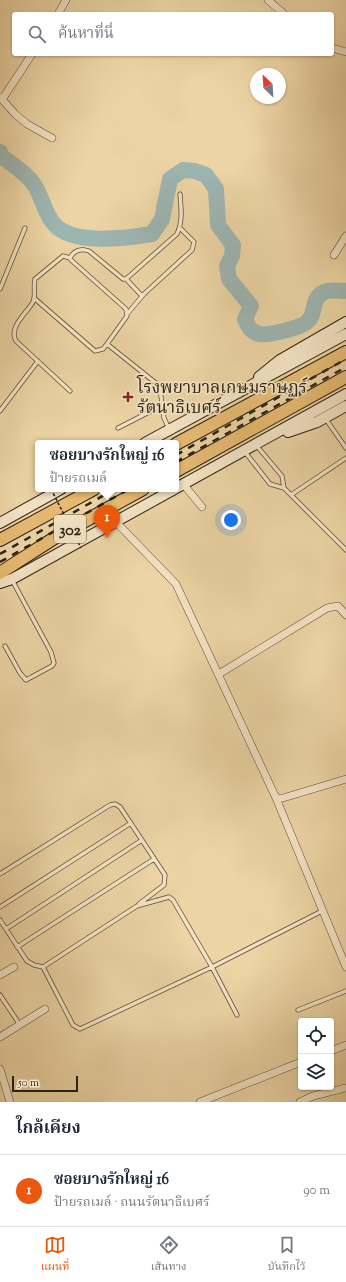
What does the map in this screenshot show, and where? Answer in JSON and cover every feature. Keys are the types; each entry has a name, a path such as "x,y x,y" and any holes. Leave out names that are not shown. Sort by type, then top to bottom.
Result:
{"main road":[{"path":"237,395 280,360 346,322"},
{"path":"151,440 237,395 346,334"},
{"path":"179,442 346,352"},
{"path":"179,469 346,377"},
{"name":"302","path":"179,488 346,394"},
{"path":"260,443 317,422 346,406"},
{"name":"302","path":"0,523 56,492"},
{"name":"302","path":"0,540 88,492"},
{"name":"302","path":"0,574 56,537 138,492"},
{"name":"302","path":"0,583 12,579 171,492"}],"street":[{"path":"59,12 66,0"},
{"path":"268,0 282,12"},
{"path":"334,49 346,52"},
{"path":"31,56 1,98 15,114 27,124 52,138"},
{"path":"334,255 346,236"},
{"path":"184,485 202,507"},
{"path":"116,522 176,584 276,798 322,911 344,958 346,967"},
{"path":"219,674 327,608 338,606 346,615"},
{"path":"276,798 283,798 346,779"},
{"path":"0,975 14,967"},
{"path":"0,1037 45,1009"},
{"path":"334,1050 346,1045"},
{"path":"200,1102 218,1099 298,1063"},
{"path":"0,1069 10,1102"},
{"path":"302,1102 346,1088"}],"lane":[{"path":"126,279 177,234 180,228 182,211 180,194"},
{"path":"0,289 25,228"},
{"path":"34,298 95,351 103,349 128,313 142,296 192,250 194,242 180,228"},
{"path":"70,258 80,250 84,249 90,251 123,279 126,279 142,296"},
{"path":"70,391 16,341 14,335 16,326 34,298 33,289 35,279 63,256 70,258 122,305 128,313"},
{"path":"107,344 157,384 160,389 161,406 164,418 169,430"},
{"path":"0,411 38,361"},
{"path":"118,428 161,406"},
{"path":"325,418 346,448"},
{"path":"260,443 282,476 284,488"},
{"path":"245,451 270,484 284,488 346,550"},
{"path":"292,495 346,458"},
{"path":"5,646 23,678 26,680 52,666 54,663 51,652 12,579"},
{"path":"0,874 110,805 115,804 120,807 166,875 164,885 137,906 43,967 30,964 0,920"},
{"path":"0,907 131,823"},
{"path":"6,929 142,840"},
{"path":"17,947 154,858"},
{"path":"137,906 171,898 212,967 237,1015"},
{"path":"43,967 73,1025 80,1029 212,967 322,911"},
{"path":"298,1010 346,991"},
{"path":"0,995 20,1025"}],"path":[{"path":"53,492 81,548"}],"waterway":[{"path":"0,152 0,155 30,179 39,193 48,215 54,224 63,231 87,238 101,239 152,234 162,219 170,179 183,170 195,171 206,175 216,189 218,225 233,245 232,256 227,266 229,279 251,306 245,319 250,328 256,333 276,333 303,324 310,319 315,302 320,295 324,292 335,290 346,291"}],"railway":[{"path":"179,453 346,359"},
{"path":"179,460 346,367"},
{"path":"0,554 110,492"},
{"path":"0,562 124,492"}],"place":[{"name":"โรงพยาบาลเกษมราษฏร์ รัตนาธิเบศร์","path":"128,397"},
{"name":"ซอยบางรักใหญ่ 16","path":"107,538"}]}
